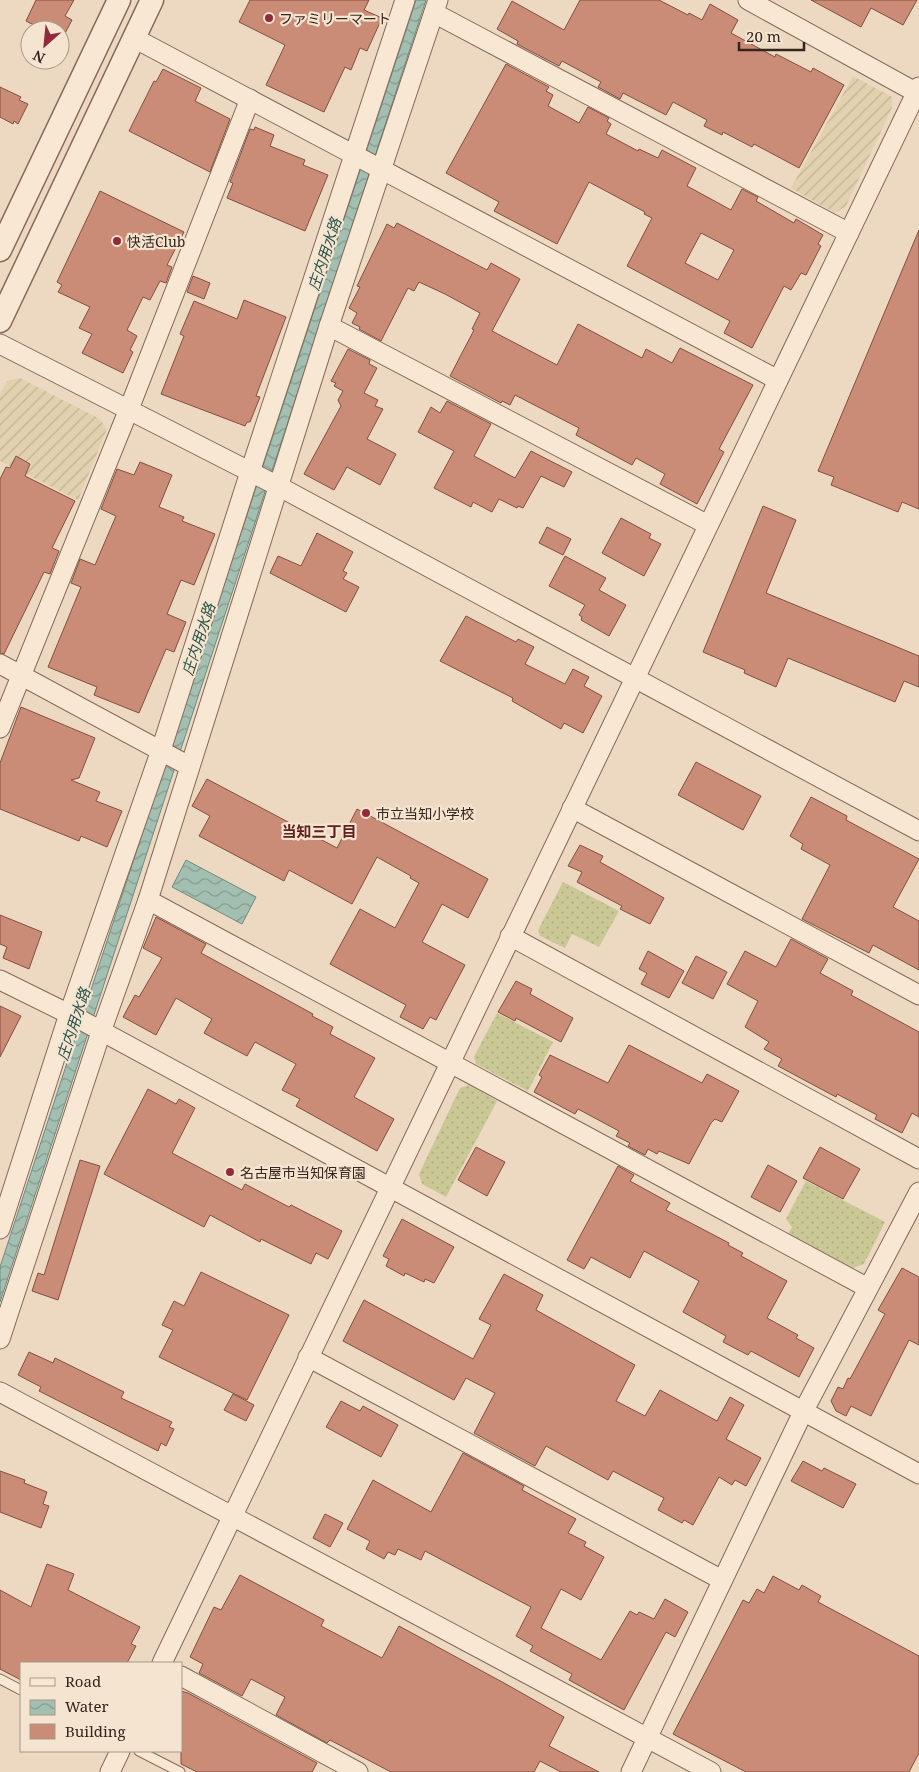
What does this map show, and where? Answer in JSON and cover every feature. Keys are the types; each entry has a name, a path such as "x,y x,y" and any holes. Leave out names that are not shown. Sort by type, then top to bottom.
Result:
{"street":[{"path":"0,250 119,0"},
{"path":"0,321 152,0"},
{"path":"0,1229 6,1192 85,1023 148,900 175,758 264,479 328,326 405,0"},
{"path":"162,1662 634,677 918,91 748,0"},
{"path":"0,1339 85,1023 175,758 368,161 436,6 849,233"},
{"path":"134,38 778,380"},
{"path":"0,728 129,409 250,99"},
{"path":"328,326 708,525"},
{"path":"0,344 264,479 919,831"},
{"path":"0,664 175,758"},
{"path":"572,808 919,996"},
{"path":"148,900 868,1288"},
{"path":"510,936 919,1159"},
{"path":"0,980 85,1023 919,1474"},
{"path":"631,1772 802,1412 919,1192"},
{"path":"308,1357 722,1580"},
{"path":"0,1392 710,1772"},
{"path":"182,1677 358,1772"},
{"path":"110,1772 120,1752"}],"lane":[{"path":"0,1679 20,1689"},
{"path":"141,1752 180,1772"}],"shaded area":[{"path":"853,76 892,97 892,108 846,206 835,213 791,188"},
{"path":"20,378 100,419 107,429 78,500 0,461 0,394 7,381"},
{"path":"563,882 619,911 599,947 572,934 565,948 540,936 538,930"},
{"path":"497,1013 553,1042 528,1091 476,1064 474,1057"},
{"path":"469,1085 497,1101 446,1197 422,1184 419,1174 460,1088"},
{"path":"806,1181 885,1222 864,1264 853,1268 788,1234 792,1227 786,1219"}],"water":[{"path":"416,0 426,0 0,1302 0,1267"},
{"path":"186,860 256,897 242,924 172,887"}],"building":[{"path":"36,0 74,0 65,16 72,20 70,24 70,20 26,20"},
{"path":"250,0 369,0 364,10 382,18 367,51 360,48 351,70 345,67 324,112 266,85 285,45 239,22"},
{"path":"580,0 659,0 702,20 710,4 738,20 731,33 775,57 776,54 811,72 813,68 844,85 799,168 754,144 752,147 723,132 722,135 704,126 707,120 673,102 666,115 623,93 620,99 598,87 601,82 562,61 559,66 517,44 518,41 497,29 512,1 564,30"},
{"path":"811,0 917,0 903,25 871,8 861,27"},
{"path":"506,64 549,87 546,91 553,95 548,106 579,123 588,107 609,118 607,121 611,124 606,134 638,151 639,149 658,158 662,150 696,168 687,186 731,210 742,189 758,197 756,201 794,223 796,219 823,235 818,244 821,246 806,275 801,273 791,290 784,286 752,348 724,333 730,321 627,266 652,218 644,214 645,212 589,182 557,244 494,211 499,202 446,173","holes":["701,233 734,250 718,280 685,263"]},
{"path":"163,69 201,88 195,101 230,119 210,172 129,131 154,81 156,82"},
{"path":"0,87 21,97 19,100 28,104 18,124 14,121 13,124 0,117"},
{"path":"255,127 274,135 270,146 305,160 303,165 328,175 305,231 227,198 233,183 230,182 250,129 254,130"},
{"path":"100,191 184,232 167,265 172,267 166,283 160,281 150,300 143,297 127,330 137,336 130,350 133,352 123,373 82,353 92,334 79,328 90,307 58,292 62,285 57,282"},
{"path":"397,223 487,270 491,263 520,279 492,331 557,365 578,324 642,358 646,349 672,363 680,348 753,385 719,449 724,452 697,504 660,484 665,474 636,458 632,465 576,435 579,428 515,395 510,405 502,401 501,403 450,376 474,330 472,329 480,313 445,294 419,282 414,291 408,288 381,341 352,323 357,313 349,308 360,287 357,286 387,224 394,228"},
{"path":"919,230 919,509 902,502 898,512 831,485 834,477 818,471"},
{"path":"193,276 210,283 204,299 187,292"},
{"path":"244,300 286,317 256,396 260,397 250,422 247,422 245,426 161,394 184,336 180,334 194,301 237,319"},
{"path":"348,349 370,360 369,364 377,368 364,393 378,400 375,406 383,409 367,439 396,454 380,485 347,467 334,490 304,474 341,406 338,400 343,391 334,386 336,383 331,381"},
{"path":"447,401 491,424 474,456 515,478 531,451 572,472 564,487 541,476 523,508 518,506 517,508 499,499 492,512 473,502 471,507 434,488 454,451 418,432 431,407 440,413"},
{"path":"16,456 30,464 25,476 75,501 52,548 59,551 50,574 44,572 4,654 0,653 0,479 6,467 10,468"},
{"path":"140,462 172,475 159,507 184,517 182,521 215,534 194,585 181,580 167,614 186,622 174,652 166,649 139,713 94,695 97,687 48,667 81,587 71,583 80,559 95,565 116,516 101,509 117,469 134,475"},
{"path":"763,506 796,520 766,593 919,656 919,687 904,681 895,702 788,658 776,687 744,673 745,670 703,652"},
{"path":"621,518 651,534 649,538 661,544 644,576 602,553"},
{"path":"547,527 571,539 563,555 539,543"},
{"path":"317,533 353,552 343,571 347,573 343,579 359,587 346,612 270,573 278,556 301,566"},
{"path":"565,556 606,578 599,590 626,605 609,636 581,620 582,617 579,615 585,605 549,586"},
{"path":"466,616 516,642 518,639 534,647 525,664 565,684 573,669 589,677 584,686 602,696 583,733 564,723 561,729 512,701 513,698 440,661"},
{"path":"21,707 95,738 79,778 71,780 100,792 96,801 122,811 107,847 81,836 79,841 0,809 0,763"},
{"path":"696,762 761,796 743,830 678,795"},
{"path":"207,779 337,848 357,809 488,879 468,918 442,904 422,942 465,965 436,1020 430,1017 423,1029 400,1017 406,1005 330,964 360,909 395,928 419,883 410,878 411,876 377,857 352,904 289,870 284,881 199,836 210,816 192,806"},
{"path":"811,797 847,816 846,820 919,859 893,907 919,921 919,970 873,945 869,953 802,919 830,865 801,849 803,844 790,836"},
{"path":"580,845 603,856 600,862 664,898 650,924 620,909 622,906 577,882 582,872 568,866"},
{"path":"0,915 42,932 29,969 3,958 7,947 0,944"},
{"path":"156,917 206,944 201,953 313,1014 312,1016 333,1027 330,1034 375,1058 354,1097 394,1119 377,1151 296,1106 300,1099 282,1090 296,1064 255,1042 247,1056 213,1038 204,1033 212,1019 176,998 156,1035 123,1017 135,995 139,997 162,958 143,948"},
{"path":"791,939 828,959 820,973 853,991 851,995 919,1032 919,1117 912,1113 902,1133 875,1119 877,1115 837,1094 836,1097 778,1066 782,1059 764,1049 769,1042 745,1027 758,1001 727,984 745,951 776,967"},
{"path":"648,951 684,971 669,998 641,984 647,973 639,969"},
{"path":"696,956 727,972 713,999 682,983"},
{"path":"516,981 532,989 530,994 573,1018 561,1042 516,1018 515,1021 498,1012"},
{"path":"0,1006 21,1016 0,1057"},
{"path":"629,1045 702,1083 707,1074 739,1091 722,1122 715,1119 711,1123 689,1164 659,1151 657,1154 648,1149 645,1155 628,1146 630,1143 616,1136 619,1131 578,1109 575,1114 534,1092 542,1077 539,1075 550,1055 608,1083"},
{"path":"148,1089 176,1104 179,1099 195,1108 172,1153 242,1190 245,1184 289,1207 291,1205 342,1231 328,1259 316,1253 311,1264 261,1239 260,1242 210,1215 204,1227 104,1174"},
{"path":"476,1147 505,1162 487,1196 458,1180"},
{"path":"820,1147 860,1169 843,1199 803,1178"},
{"path":"80,1160 100,1166 58,1300 32,1291 38,1273 44,1275"},
{"path":"768,1165 797,1181 780,1212 751,1197"},
{"path":"618,1166 634,1175 630,1181 670,1203 666,1210 729,1243 728,1245 743,1253 741,1256 787,1281 767,1318 798,1335 796,1338 814,1348 799,1377 751,1351 748,1355 723,1342 726,1336 683,1312 699,1281 644,1251 630,1278 591,1257 584,1269 567,1260"},
{"path":"402,1219 454,1247 434,1283 425,1279 424,1282 405,1273 404,1276 386,1266 389,1259 383,1256"},
{"path":"902,1268 919,1277 919,1345 909,1340 871,1416 851,1406 846,1416 836,1411 831,1401 838,1387 843,1389 848,1378 850,1379 885,1314 878,1310"},
{"path":"201,1272 289,1315 247,1400 159,1357 173,1330 162,1325 174,1301 184,1306"},
{"path":"504,1274 543,1295 536,1310 635,1365 616,1401 645,1416 660,1390 717,1421 730,1397 744,1405 726,1439 761,1458 746,1486 735,1480 732,1485 719,1477 693,1525 684,1520 682,1523 658,1510 664,1498 613,1471 608,1480 546,1446 535,1466 474,1433 495,1393 466,1378 454,1400 343,1341 364,1300 473,1359 491,1325 479,1319"},
{"path":"29,1352 53,1363 55,1358 124,1392 121,1398 172,1422 169,1427 174,1429 166,1446 161,1443 158,1451 39,1391 41,1387 18,1375"},
{"path":"233,1394 254,1405 246,1421 224,1410"},
{"path":"341,1401 360,1411 363,1406 398,1425 381,1457 326,1427"},
{"path":"463,1453 524,1486 522,1490 576,1519 568,1533 586,1542 584,1546 604,1557 581,1600 561,1589 541,1628 601,1660 630,1611 637,1615 639,1612 654,1619 665,1599 688,1612 675,1637 666,1632 624,1710 569,1680 572,1674 530,1651 533,1646 516,1636 531,1607 425,1551 421,1560 398,1549 395,1555 388,1552 384,1559 366,1549 370,1541 347,1529 373,1480 431,1512"},
{"path":"803,1461 822,1471 824,1468 856,1484 843,1508 791,1481"},
{"path":"0,1471 25,1480 24,1483 47,1492 43,1504 49,1506 41,1528 0,1512"},
{"path":"325,1514 343,1523 330,1547 313,1538"},
{"path":"47,1564 74,1574 68,1590 140,1627 131,1644 136,1646 128,1662 20,1662 20,1679 0,1669 0,1590 31,1607"},
{"path":"240,1575 324,1620 321,1626 382,1658 399,1626 504,1683 564,1717 549,1746 599,1772 561,1772 540,1761 534,1772 391,1772 330,1740 327,1743 276,1715 285,1697 251,1679 242,1696 199,1673 203,1664 190,1657 214,1607 221,1610"},
{"path":"773,1576 799,1590 802,1585 821,1596 818,1602 919,1656 919,1753 909,1772 746,1772 673,1734 743,1600 749,1603 757,1589 764,1593"},
{"path":"182,1691 317,1763 312,1772 197,1772 181,1764"}],"place":[{"name":"ファミリーマート","path":"269,18"},
{"name":"快活Club","path":"117,241"},
{"name":"市立当知小学校","path":"366,813"},
{"name":"名古屋市当知保育園","path":"230,1172"}],"district":[{"name":"当知三丁目","path":"319,831"}],"water label":[{"name":"庄内用水路","path":"324,254"},
{"name":"庄内用水路","path":"198,639"},
{"name":"庄内用水路","path":"73,1024"}]}
